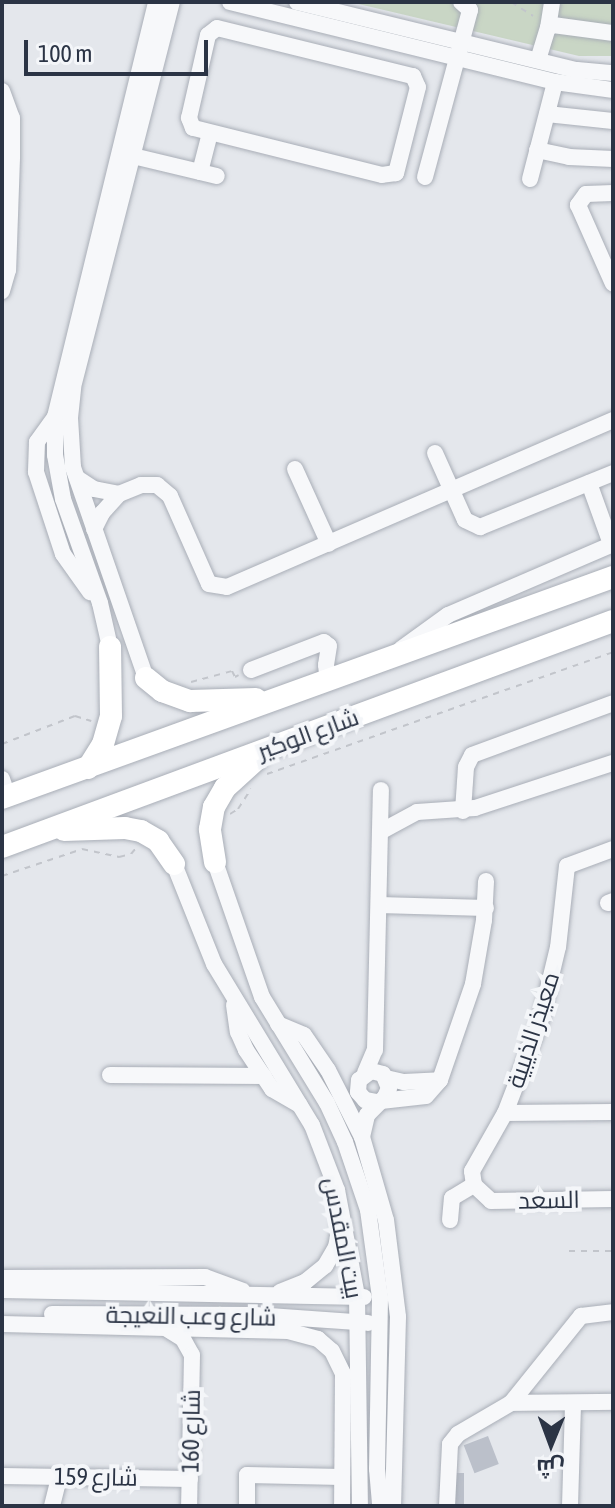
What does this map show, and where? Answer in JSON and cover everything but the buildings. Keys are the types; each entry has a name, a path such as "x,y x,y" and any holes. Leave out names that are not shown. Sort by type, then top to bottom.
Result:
{"main road":[{"name":"شارع الوكير","path":"4,791 88,768 613,577"},
{"name":"شارع الوكير","path":"2,847 613,621"},
{"path":"88,768 109,727 113,692 110,647"},
{"path":"146,678 181,699 199,702 281,697"},
{"path":"215,862 211,821 217,800 230,783 270,747"},
{"path":"47,830 125,828 141,831 158,841 174,864"}],"street":[{"path":"110,647 100,603 63,499 55,455 55,417 156,2"},
{"path":"146,678 79,485 70,445 73,387 172,2"},
{"path":"230,2 460,50 613,73"},
{"path":"297,2 460,50 555,82 613,90"},
{"path":"538,60 548,28 551,4"},
{"path":"425,177 460,50 468,5"},
{"path":"548,28 559,25 601,34 613,33"},
{"path":"217,28 413,76 418,87 403,145 398,169 387,176 193,128 189,118 209,33 217,28"},
{"path":"530,179 555,82"},
{"path":"2,91 12,118 10,240 2,291"},
{"path":"547,114 613,121"},
{"path":"200,172 210,133"},
{"path":"403,145 432,153"},
{"path":"537,150 569,157 613,159"},
{"path":"133,156 217,176"},
{"path":"613,193 586,194 578,205 613,284"},
{"path":"55,417 37,442 36,472 63,554 100,603"},
{"path":"94,529 102,513 119,494 146,484 166,491 209,584 216,587 232,585 613,420"},
{"path":"435,453 465,520 485,527 613,473"},
{"path":"295,469 329,544"},
{"path":"390,659 448,615 612,544 589,483"},
{"path":"63,499 79,485"},
{"path":"79,485 119,494"},
{"path":"581,632 613,632"},
{"path":"251,670 324,642 329,646 326,665 328,681"},
{"path":"463,811 466,767 472,755 613,703"},
{"path":"380,832 417,812 463,811 613,763"},
{"path":"363,1193 367,1115 389,1088 375,1050 381,790"},
{"name":"معيذر الذيبية","path":"450,1220 452,1198 474,1185 472,1171 505,1113 540,1022 550,982 567,866 613,849"},
{"name":"بيت المقدس","path":"215,862 256,982 327,1103 363,1193 375,1245 380,1298 377,1469 380,1506"},
{"name":"بيت المقدس","path":"174,864 205,945 234,1002 300,1105 321,1146 343,1212 357,1296 360,1506"},
{"path":"375,1050 358,1092 365,1100 379,1102 440,1080 471,992 486,908 486,881"},
{"path":"379,905 486,908"},
{"path":"234,1002 235,1022 246,1050 278,1094 300,1105"},
{"name":"بيت المقدس","path":"278,1024 304,1035 328,1070 365,1144 389,1231 397,1300 393,1506"},
{"path":"228,1076 243,1064 246,1050"},
{"path":"328,1070 341,1075 385,1076 414,1090"},
{"path":"110,1075 264,1076"},
{"path":"505,1113 613,1112"},
{"name":"السعد","path":"474,1185 485,1198 613,1199"},
{"path":"275,1294 305,1282 325,1266 336,1247 343,1212"},
{"path":"2,1278 205,1277 248,1294"},
{"name":"شارع وعب النعيجة","path":"2,1290 380,1298"},
{"path":"447,1506 450,1444 458,1434 511,1403 557,1349 570,1325 581,1316 613,1312"},
{"name":"شارع وعب النعيجة","path":"2,1313 242,1314 380,1324"},
{"name":"شارع وعب النعيجة","path":"2,1324 299,1333 328,1347 343,1374 342,1477"},
{"name":"شارع 160","path":"167,1329 183,1339 192,1355 189,1506"},
{"name":"شارع 160","path":"192,1355 202,1340 217,1329"},
{"path":"511,1403 613,1402"},
{"path":"570,1506 573,1403"},
{"path":"247,1506 247,1475 342,1477 342,1506"},
{"name":"شارع 159","path":"2,1476 190,1479"},
{"path":"52,1506 59,1477"}],"path":[{"path":"511,2 531,16 551,4"},
{"path":"270,773 613,652"},
{"path":"181,699 184,689 195,680 232,671 235,677 251,670"},
{"path":"2,744 75,716 109,727"},
{"path":"2,876 82,849 125,857 135,848 141,831"},
{"path":"569,1251 613,1251"}],"green space":[{"path":"350,2 613,2 613,56 579,56"}]}
